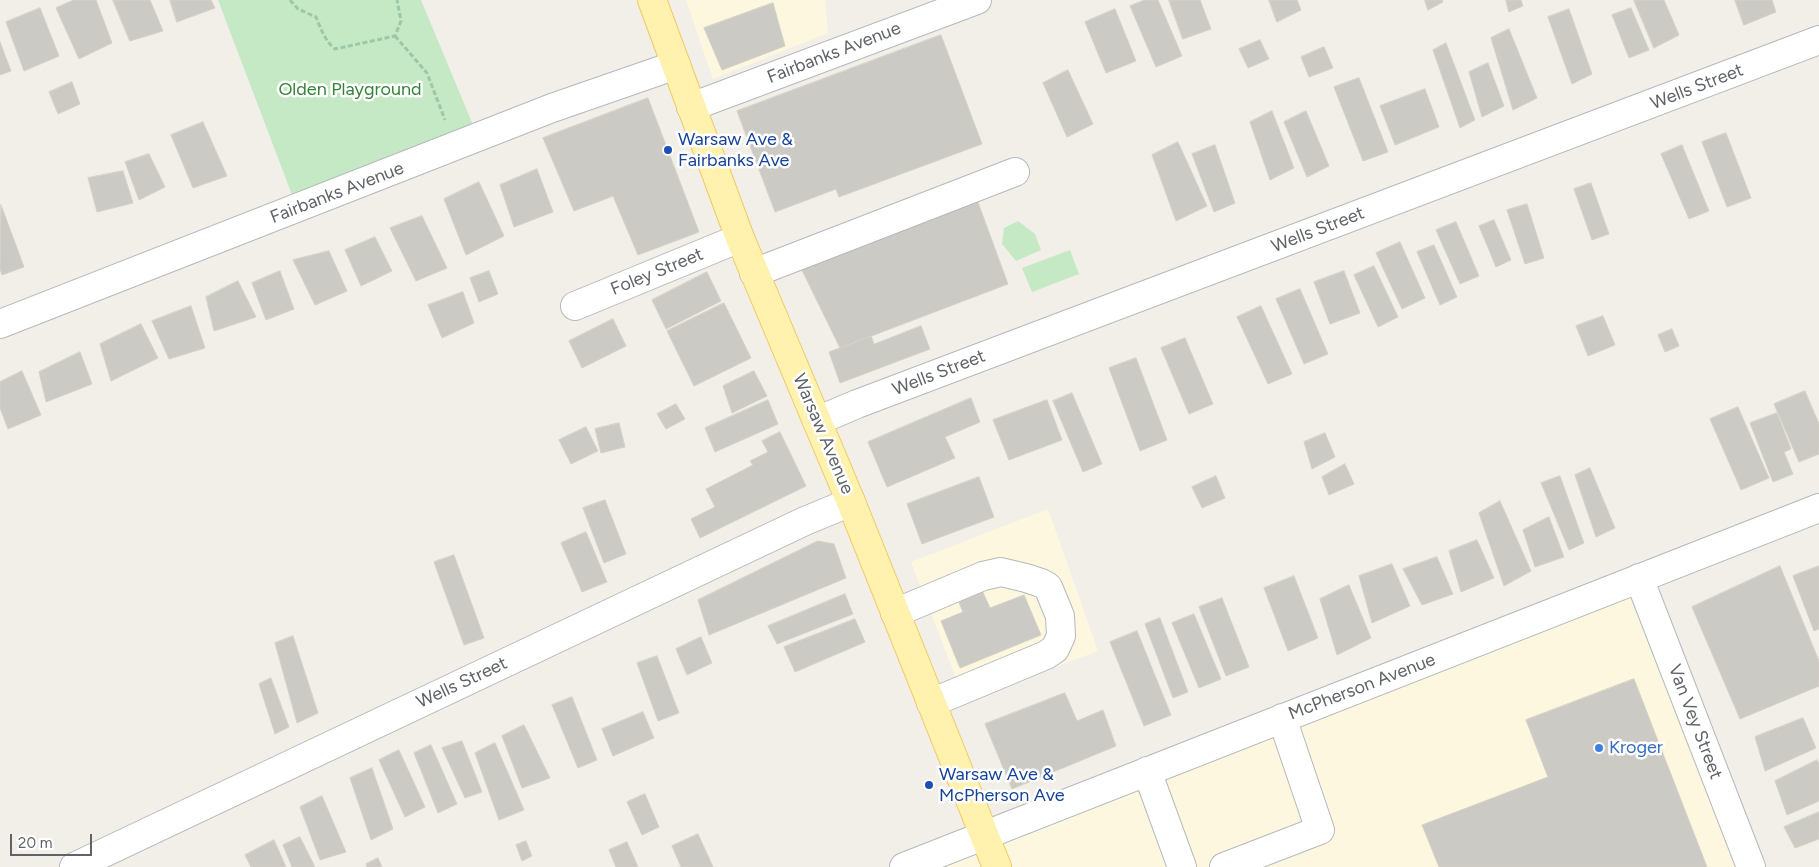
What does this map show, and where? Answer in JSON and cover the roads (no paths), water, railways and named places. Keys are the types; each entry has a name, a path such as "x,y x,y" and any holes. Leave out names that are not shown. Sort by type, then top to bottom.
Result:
{"main road":[{"name":"Warsaw Avenue","path":"652,0 740,238 851,502 996,867"}],"street":[{"name":"Fairbanks Avenue","path":"691,107 977,0"},
{"name":"Wells Street","path":"817,421 1819,40"},
{"name":"Fairbanks Avenue","path":"0,324 552,108 676,66"},
{"path":"754,273 1015,172"},
{"name":"Foley Street","path":"575,306 740,238"},
{"name":"Wells Street","path":"74,867 787,530 851,502"},
{"name":"McPherson Avenue","path":"904,867 1819,508"},
{"path":"895,613 983,576 1001,572 1041,582 1048,587 1060,616 1061,636 1055,649 1051,652 931,703"},
{"name":"Van Vey Street","path":"1639,578 1751,867"},
{"path":"1224,867 1320,830 1282,718"},
{"path":"1147,771 1182,867"}],"place":[{"name":"Warsaw Ave & Fairbanks Ave","path":"668,150"},
{"name":"Kroger","path":"1599,748"},
{"name":"Warsaw Ave & McPherson Ave","path":"929,785"}],"park label":[{"name":"Olden Playground","path":"350,90"}]}
